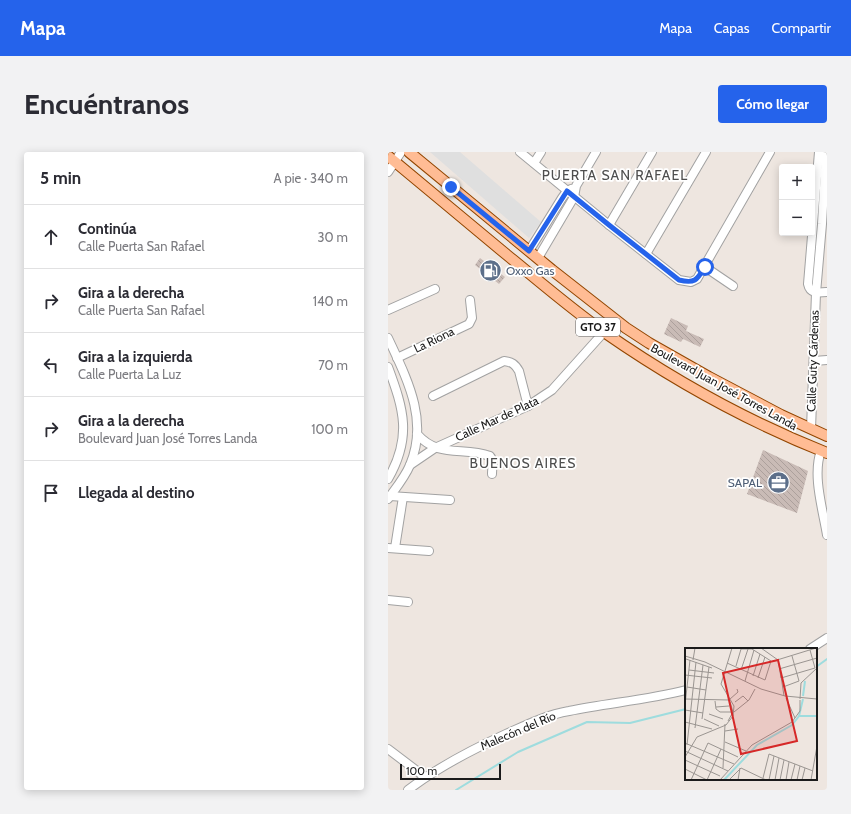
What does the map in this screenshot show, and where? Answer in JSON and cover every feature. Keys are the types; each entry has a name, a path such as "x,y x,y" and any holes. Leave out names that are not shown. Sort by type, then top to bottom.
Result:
{"main road":[{"name":"Boulevard Juan José Torres Landa","path":"408,152 614,320 649,343 715,380 781,415 827,436"},
{"name":"Boulevard Juan José Torres Landa","path":"392,159 563,301 604,332 686,384 771,430 824,452"}],"street":[{"path":"388,172 392,159 401,152"},
{"path":"520,152 679,280 686,282 691,282 697,279 705,267 770,152"},
{"path":"534,164 540,152"},
{"path":"538,258 574,197 576,186 596,152"},
{"path":"609,225 652,152"},
{"path":"646,254 706,152"},
{"name":"Calle Guty Cárdenas","path":"815,200 819,152"},
{"name":"Calle Guty Cárdenas","path":"818,431 814,362 816,293 824,223 826,152"},
{"path":"529,251 567,191 576,186"},
{"name":"Calle Guty Cárdenas","path":"812,236 808,284 809,289 816,293"},
{"path":"705,267 733,286"},
{"path":"388,310 435,289"},
{"path":"816,293 827,292"},
{"name":"La Riona","path":"397,358 469,324 471,322 470,300"},
{"name":"Calle Mar de Plata","path":"410,465 435,448 528,406 552,390 604,332"},
{"path":"388,338 416,406 418,419 415,450 410,465 389,498"},
{"path":"814,362 827,360"},
{"path":"433,396 504,361 510,362 516,366 519,371 528,406"},
{"path":"388,368 401,404 404,426 402,446 397,464 388,479"},
{"path":"417,434 424,441 435,448 490,456 492,458 492,474"},
{"path":"824,452 817,465 823,491 827,534"},
{"path":"388,462 397,464"},
{"path":"389,498 450,500"},
{"path":"403,498 392,548 429,551"},
{"path":"388,600 408,602"},
{"path":"812,648 827,638"},
{"name":"Malecón del Río","path":"408,790 425,776 481,746 548,716 568,711 666,695 685,690"},
{"path":"388,749 425,776"}],"shaded area":[{"path":"430,152 460,152 541,222 529,238"}],"building":[{"name":"Oxxo Gas","path":"480,258 505,277 499,284 475,265"},
{"path":"671,318 688,326 686,331 704,339 700,347 683,339 681,342 664,334"},
{"name":"SAPAL","path":"763,450 808,471 797,513 747,494"}],"waterway":[{"path":"817,666 827,659"},
{"path":"456,790 518,752 587,722 630,723 685,709"}],"place":[{"name":"Oxxo Gas","path":"490,271"},
{"name":"SAPAL","path":"778,483"}],"district":[{"name":"PUERTA SAN RAFAEL","path":"615,175"},
{"name":"BUENOS AIRES","path":"523,463"}],"route":[{"path":"451,187 529,251 567,191 679,280 691,282 697,279 705,267"}]}
